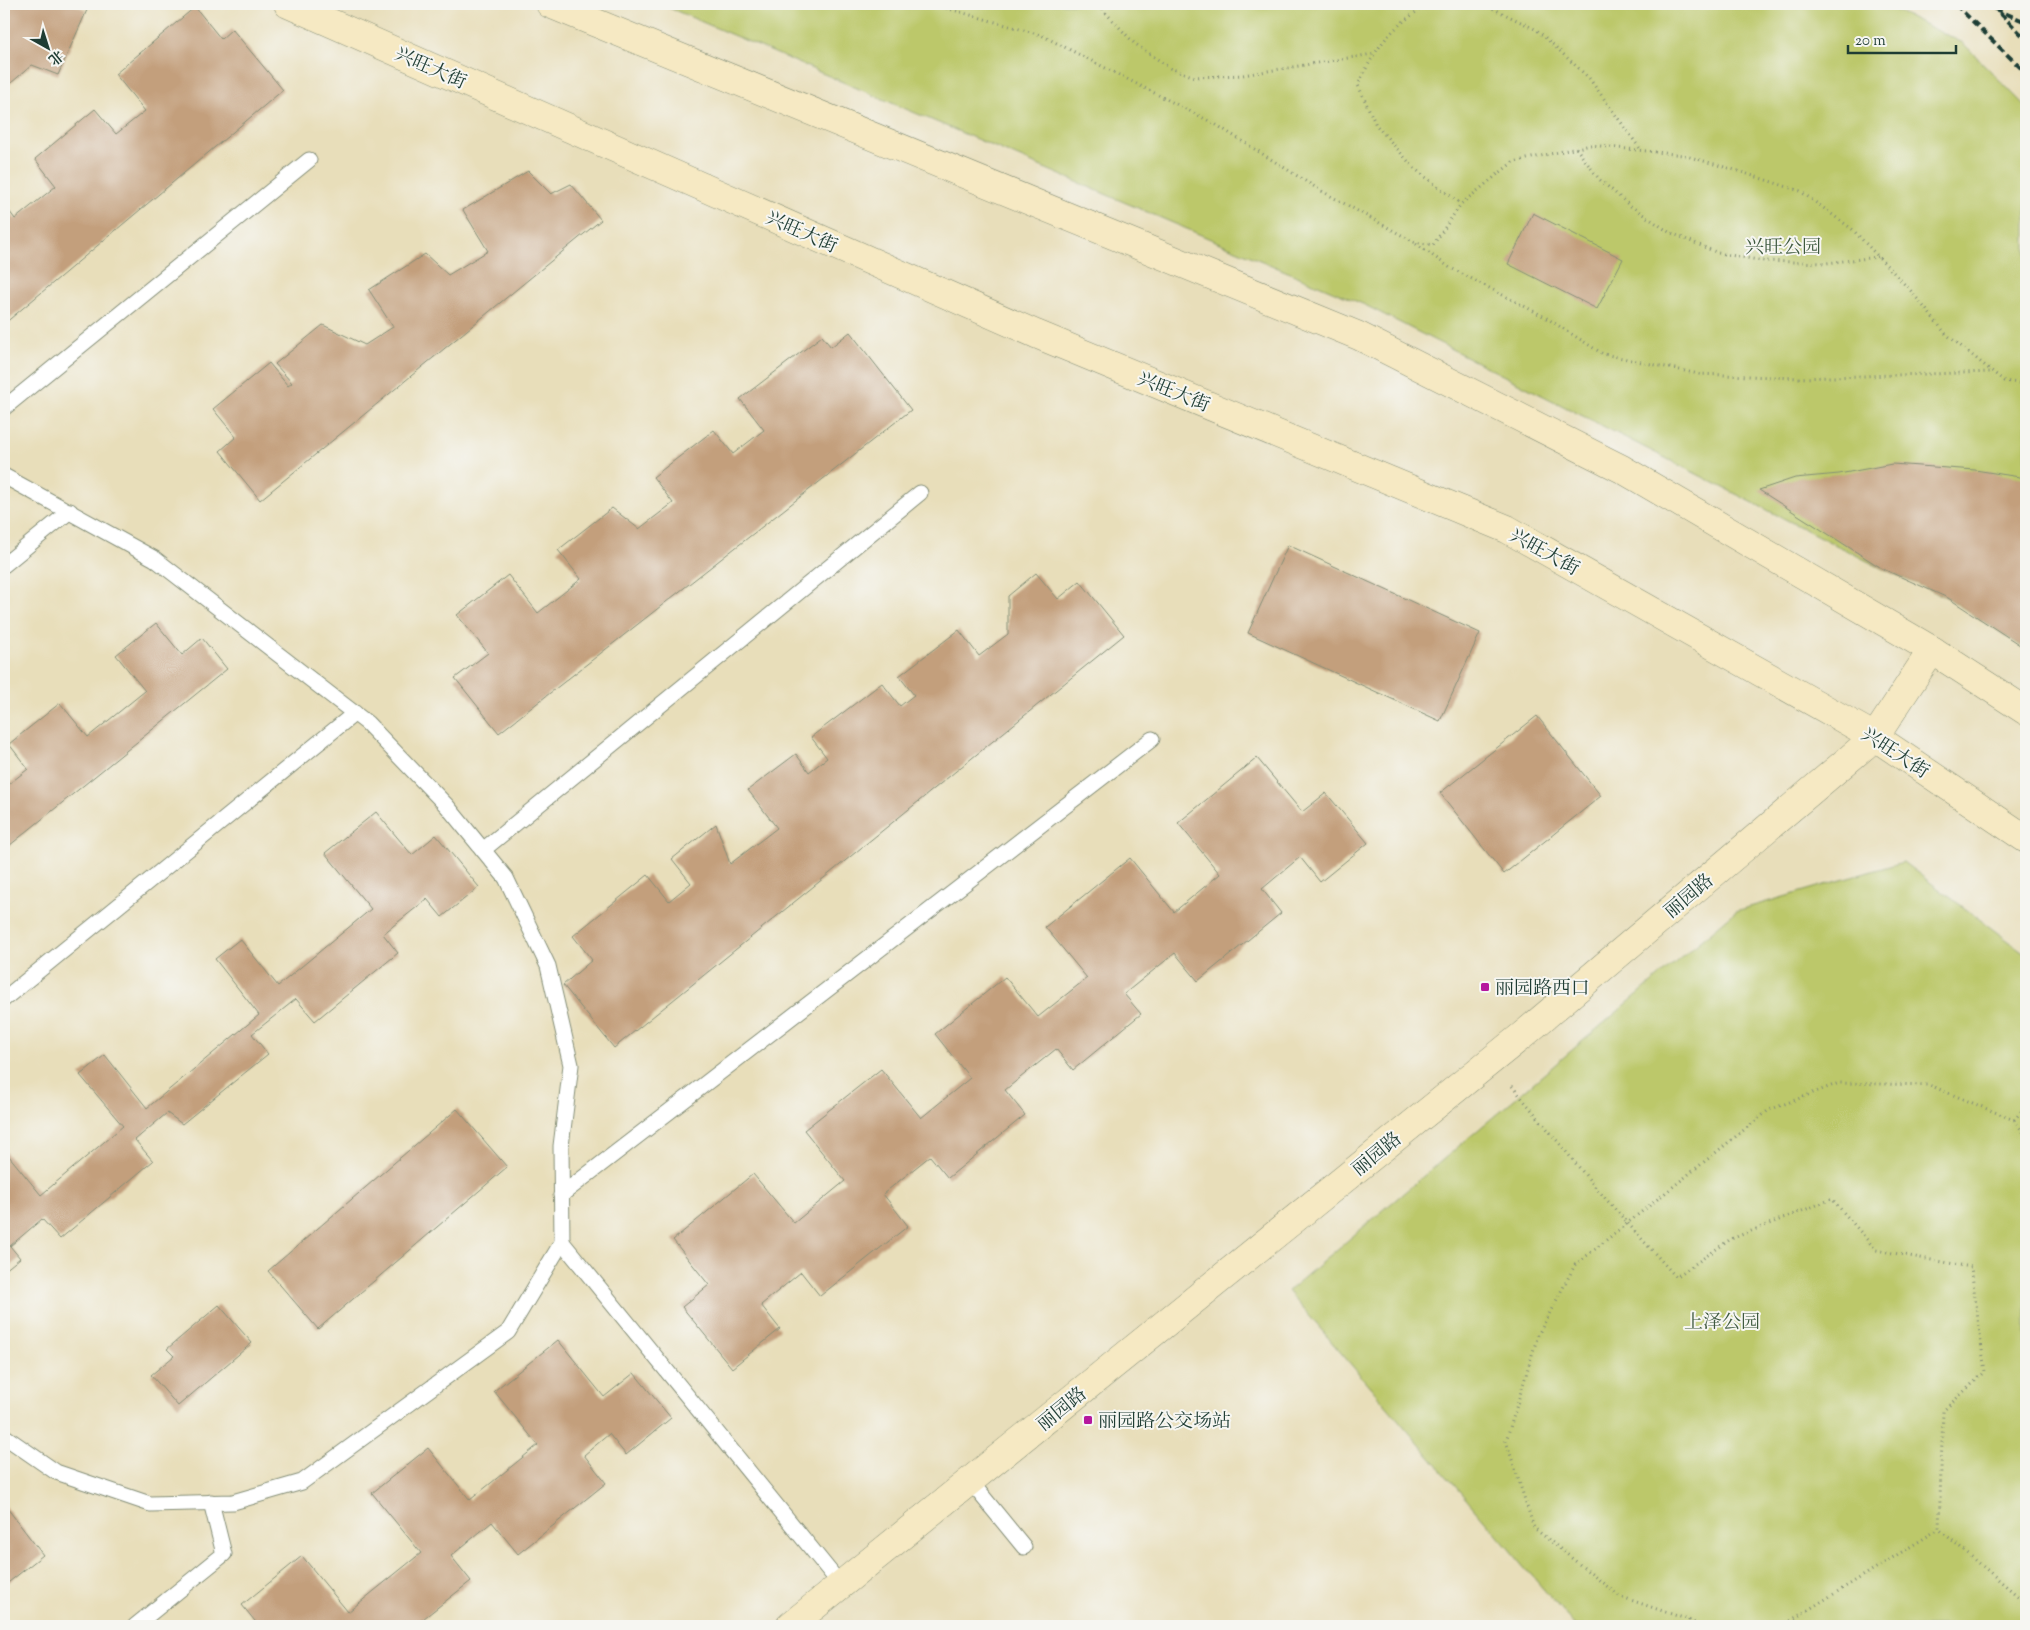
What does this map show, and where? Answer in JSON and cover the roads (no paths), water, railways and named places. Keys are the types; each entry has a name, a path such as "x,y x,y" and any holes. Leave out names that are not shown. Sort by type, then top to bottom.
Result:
{"main road":[{"name":"兴旺大街","path":"288,4 1036,334 1507,529 1876,737 2026,839"},
{"path":"550,4 1359,336 1622,469 1932,650 2026,711"},
{"name":"丽园路","path":"790,1626 1491,1061 1876,737 1932,650"}],"lane":[{"path":"4,408 309,160"},
{"path":"4,476 155,559 367,723 447,806 506,878 548,966 571,1065 561,1146 562,1242 508,1332 302,1482 233,1502 150,1504 56,1472 4,1436"},
{"path":"483,850 920,493"},
{"path":"4,565 70,511"},
{"path":"4,999 355,713"},
{"path":"561,1195 1152,739"},
{"path":"562,1242 841,1585"},
{"path":"970,1481 1024,1548"},
{"path":"135,1626 224,1554 212,1502"}],"railway":[{"path":"1955,4 2026,73"},
{"path":"1983,4 2026,22"},
{"path":"1991,4 2026,39"}],"place":[{"name":"丽园路西口","path":"1485,987"},
{"name":"丽园路公交场站","path":"1088,1420"}],"park label":[{"name":"兴旺公园","path":"1783,246"},
{"name":"上泽公园","path":"1722,1321"}]}
